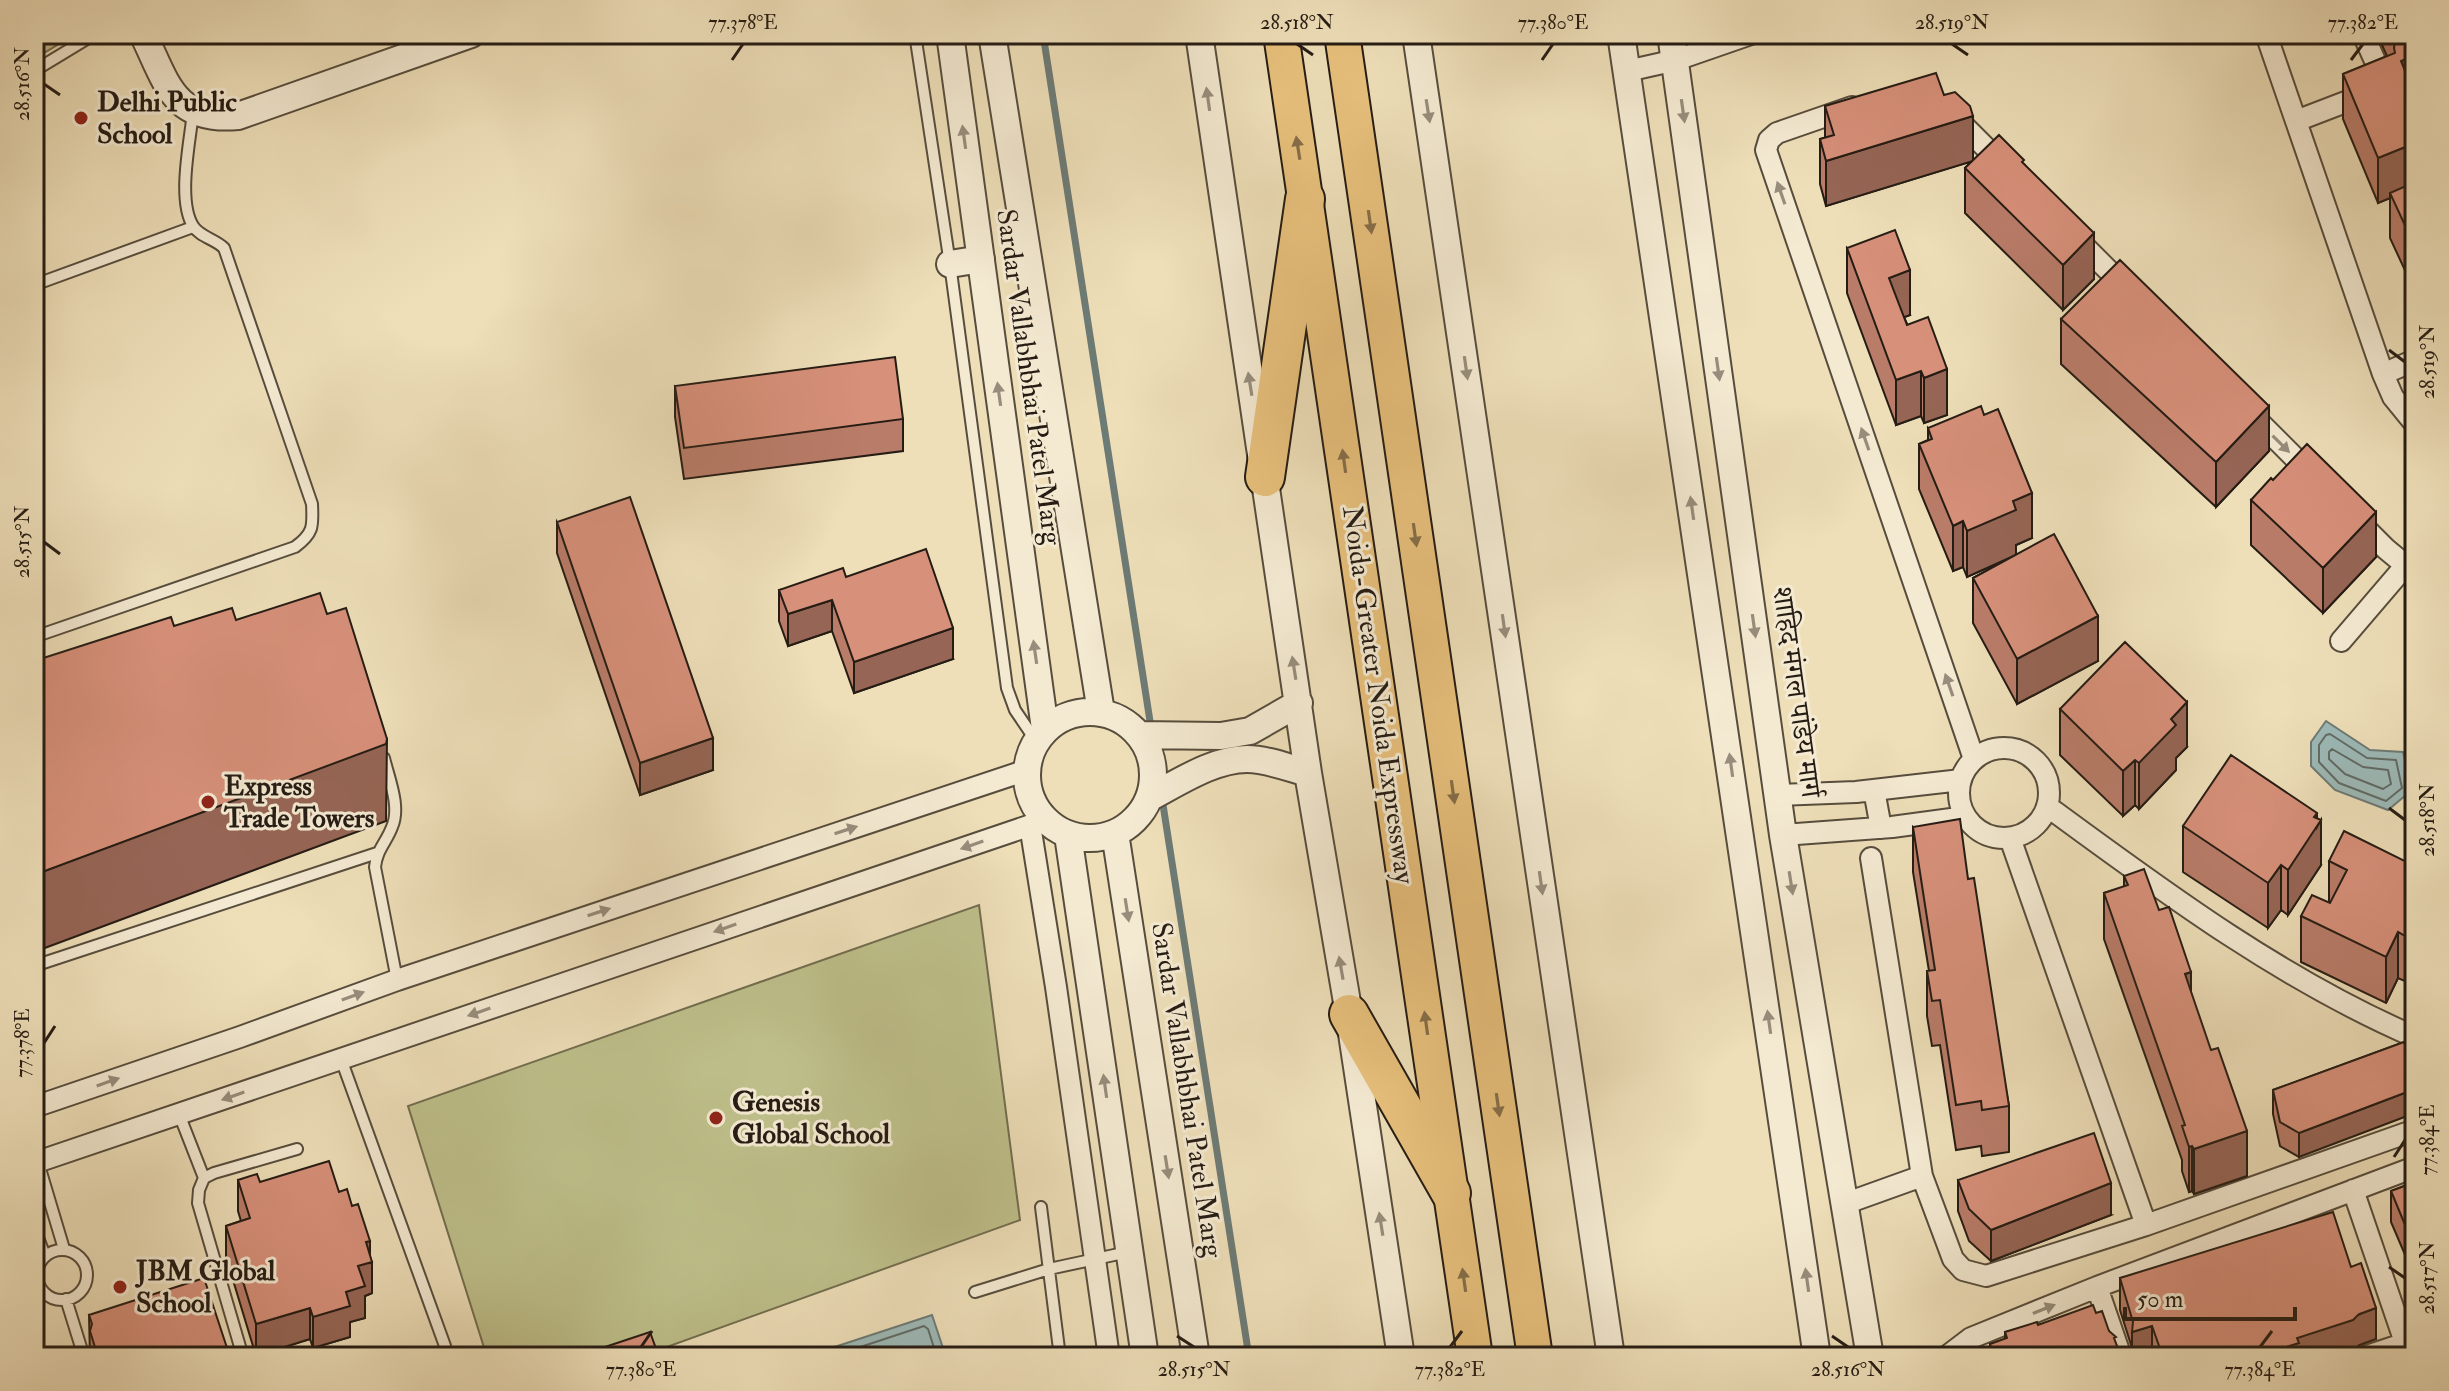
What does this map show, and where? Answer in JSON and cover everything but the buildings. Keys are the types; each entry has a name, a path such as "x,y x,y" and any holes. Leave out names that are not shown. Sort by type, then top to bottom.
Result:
{"highway":[{"name":"Noida-Greater Noida Expressway","path":"1281,34 1475,1357"},
{"path":"1342,34 1535,1357"},
{"path":"1265,477 1305,199"},
{"path":"1349,1014 1451,1193"}],"street":[{"path":"143,34 173,94 193,112 217,118 238,116 471,34"},
{"name":"Sardar Vallabhbhai Patel Marg","path":"950,34 1040,735 1030,755 1027,770"},
{"name":"Sardar Vallabhbhai Patel Marg","path":"992,34 1101,712"},
{"path":"1199,34 1308,773 1349,1014 1401,1357"},
{"path":"1416,34 1611,1357"},
{"path":"1621,34 1817,1357"},
{"path":"1627,71 1673,47 1751,34"},
{"path":"2266,34 2383,374 2393,397 2415,424"},
{"path":"2296,121 2382,88 2384,81 2363,34"},
{"name":"शाहिद मंगल पांडेय मार्ग","path":"1673,47 1783,835 1870,1357"},
{"path":"1874,99 1777,133 1769,140 1766,150 1974,759"},
{"path":"1938,101 2016,178"},
{"path":"2060,223 2139,301"},
{"path":"950,264 981,259"},
{"path":"2383,374 2415,360"},
{"path":"2240,403 2386,549 2410,569 2341,641"},
{"path":"1139,735 1221,736 1250,731 1299,703"},
{"path":"36,1163 1038,822 1068,835 1092,838 1115,833 1135,819 1149,798 1153,776 1150,755 1139,735 1122,721 1101,712 1071,714 1040,735"},
{"path":"2010,749 2023,753 2042,769 2049,794 2047,806 2033,827 2010,838 1997,838 1985,834 1966,817 1959,793 1961,780 1966,768 1985,752 2010,749"},
{"path":"1149,798 1226,762 1255,760 1308,773"},
{"path":"34,1107 397,980 1027,770 1030,797 1038,822 1109,1357"},
{"path":"1777,795 1874,790 1961,780"},
{"path":"1874,790 1881,828"},
{"path":"2047,806 2156,886 2260,955 2332,996 2415,1037"},
{"path":"1783,835 1881,828 1966,817"},
{"name":"Sardar Vallabhbhai Patel Marg","path":"1115,833 1196,1357"},
{"path":"1068,835 1145,1357"},
{"path":"2010,838 2146,1225"},
{"path":"1871,858 1922,1176 1953,1259 1963,1270 1986,1276 2146,1225 2415,1130"},
{"path":"1946,1357 1974,1348 2097,1287 2415,1167"},
{"path":"1844,1204 1922,1176"},
{"path":"2353,1190 2410,1347 2364,1357"},
{"path":"2097,1287 2121,1357"}],"lane":[{"path":"34,71 95,34"},
{"path":"915,34 950,264 1007,688 1015,710 1040,735"},
{"path":"34,637 295,547 306,538 313,526 312,504 224,248 193,227 185,201 193,112"},
{"path":"34,285 193,227"},
{"path":"34,966 377,853 394,823 395,804 381,746"},
{"path":"377,853 377,880 397,980"},
{"path":"341,1059 445,1346"},
{"path":"179,1114 204,1178 198,1203 243,1357"},
{"path":"204,1178 297,1149"},
{"path":"36,1163 64,1249"},
{"path":"1041,1207 1060,1357"},
{"path":"34,1227 45,1256"},
{"path":"64,1249 81,1257 88,1274 82,1291 66,1299 50,1296 36,1284 38,1269 45,1256 64,1249"},
{"path":"975,1292 1049,1269 1130,1252"},
{"path":"66,1299 84,1357"}],"green space":[{"path":"34,34 71,34 72,36 34,59"},
{"name":"Genesis Global School","path":"979,905 1020,1220 639,1357 487,1357 408,1106"}],"water":[{"path":"2326,721 2370,750 2403,752 2412,790 2388,810 2335,790 2311,766 2311,742"},
{"path":"932,1315 946,1357 804,1357"}],"waterway":[{"path":"1043,34 1249,1357"}],"place":[{"name":"Delhi Public School","path":"81,118"},
{"name":"Express Trade Towers","path":"208,802"},
{"name":"Genesis Global School","path":"716,1118"},
{"name":"JBM Global School","path":"120,1287"}]}
